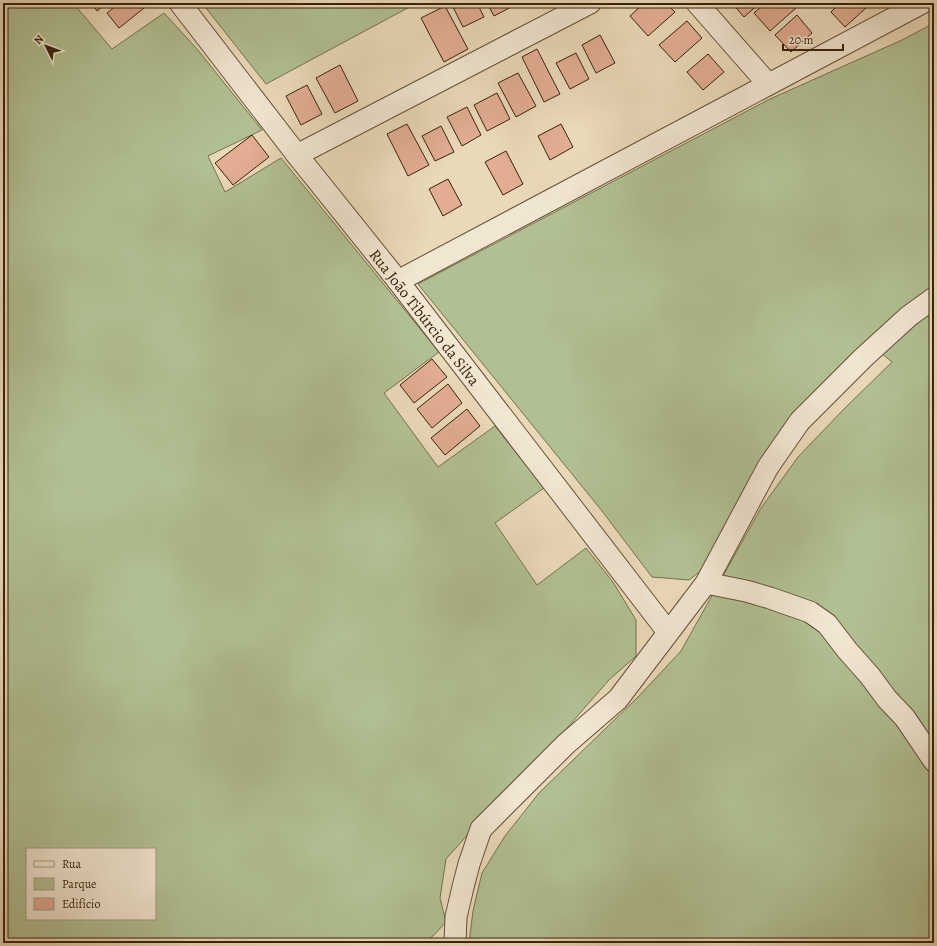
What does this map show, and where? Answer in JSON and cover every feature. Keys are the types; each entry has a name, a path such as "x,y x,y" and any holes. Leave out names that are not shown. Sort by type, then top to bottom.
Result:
{"street":[{"name":"Rua João Tibúrcio da Silva","path":"180,3 297,155 398,281 668,632"},
{"path":"297,155 590,3"},
{"path":"697,3 768,84"},
{"path":"398,281 768,84 909,6"},
{"path":"455,943 456,917 469,864 481,829 566,744 618,699 706,583 768,467 800,421 863,358 909,316 934,298"},
{"path":"706,583 746,591 770,598 810,612 827,624 887,699 905,718 934,760"}],"green space":[{"path":"3,3 73,3 112,49 164,13 197,49 262,130 208,156 225,192 281,158 439,352 384,393 438,467 495,426 544,488 495,523 537,585 586,548 613,582 636,620 636,656 609,680 560,736 494,805 446,859 440,898 446,922 433,936 423,943 3,943"},
{"path":"202,3 417,3 266,84"},
{"path":"934,23 934,943 469,943 473,911 482,873 505,836 539,793 638,697 681,651 761,508 798,457 892,362 870,344 706,567 689,580 652,577 602,511 418,284 770,99 902,40"}],"building":[{"path":"91,3 107,3 97,11"},
{"path":"119,3 140,3 144,8 119,28 107,13"},
{"path":"451,3 477,3 484,17 463,27"},
{"path":"487,3 514,3 515,5 494,16"},
{"path":"644,3 666,3 675,12 648,36 630,16"},
{"path":"732,3 760,3 744,17"},
{"path":"765,3 792,3 796,8 770,31 754,13"},
{"path":"840,3 861,3 866,8 845,27 831,12"},
{"path":"445,6 468,49 444,62 421,18"},
{"path":"797,15 812,33 791,52 775,35"},
{"path":"687,21 702,38 675,62 659,45"},
{"path":"600,35 615,63 596,73 582,45"},
{"path":"537,49 560,94 544,102 522,57"},
{"path":"576,53 589,79 570,89 556,63"},
{"path":"708,54 724,72 703,90 687,72"},
{"path":"340,65 358,101 335,113 316,78"},
{"path":"518,73 536,106 516,117 498,83"},
{"path":"307,85 322,114 301,125 286,96"},
{"path":"497,93 510,119 487,131 474,105"},
{"path":"467,107 481,135 462,146 447,117"},
{"path":"407,124 429,165 408,176 387,134"},
{"path":"561,124 573,147 550,160 538,136"},
{"path":"441,126 454,152 435,161 422,136"},
{"path":"252,135 269,157 233,185 215,163"},
{"path":"506,151 523,184 503,195 485,162"},
{"path":"448,179 462,205 443,216 429,189"},
{"path":"432,359 447,377 414,403 400,385"},
{"path":"448,384 462,403 432,428 417,409"},
{"path":"467,409 480,426 445,455 431,438"}]}
